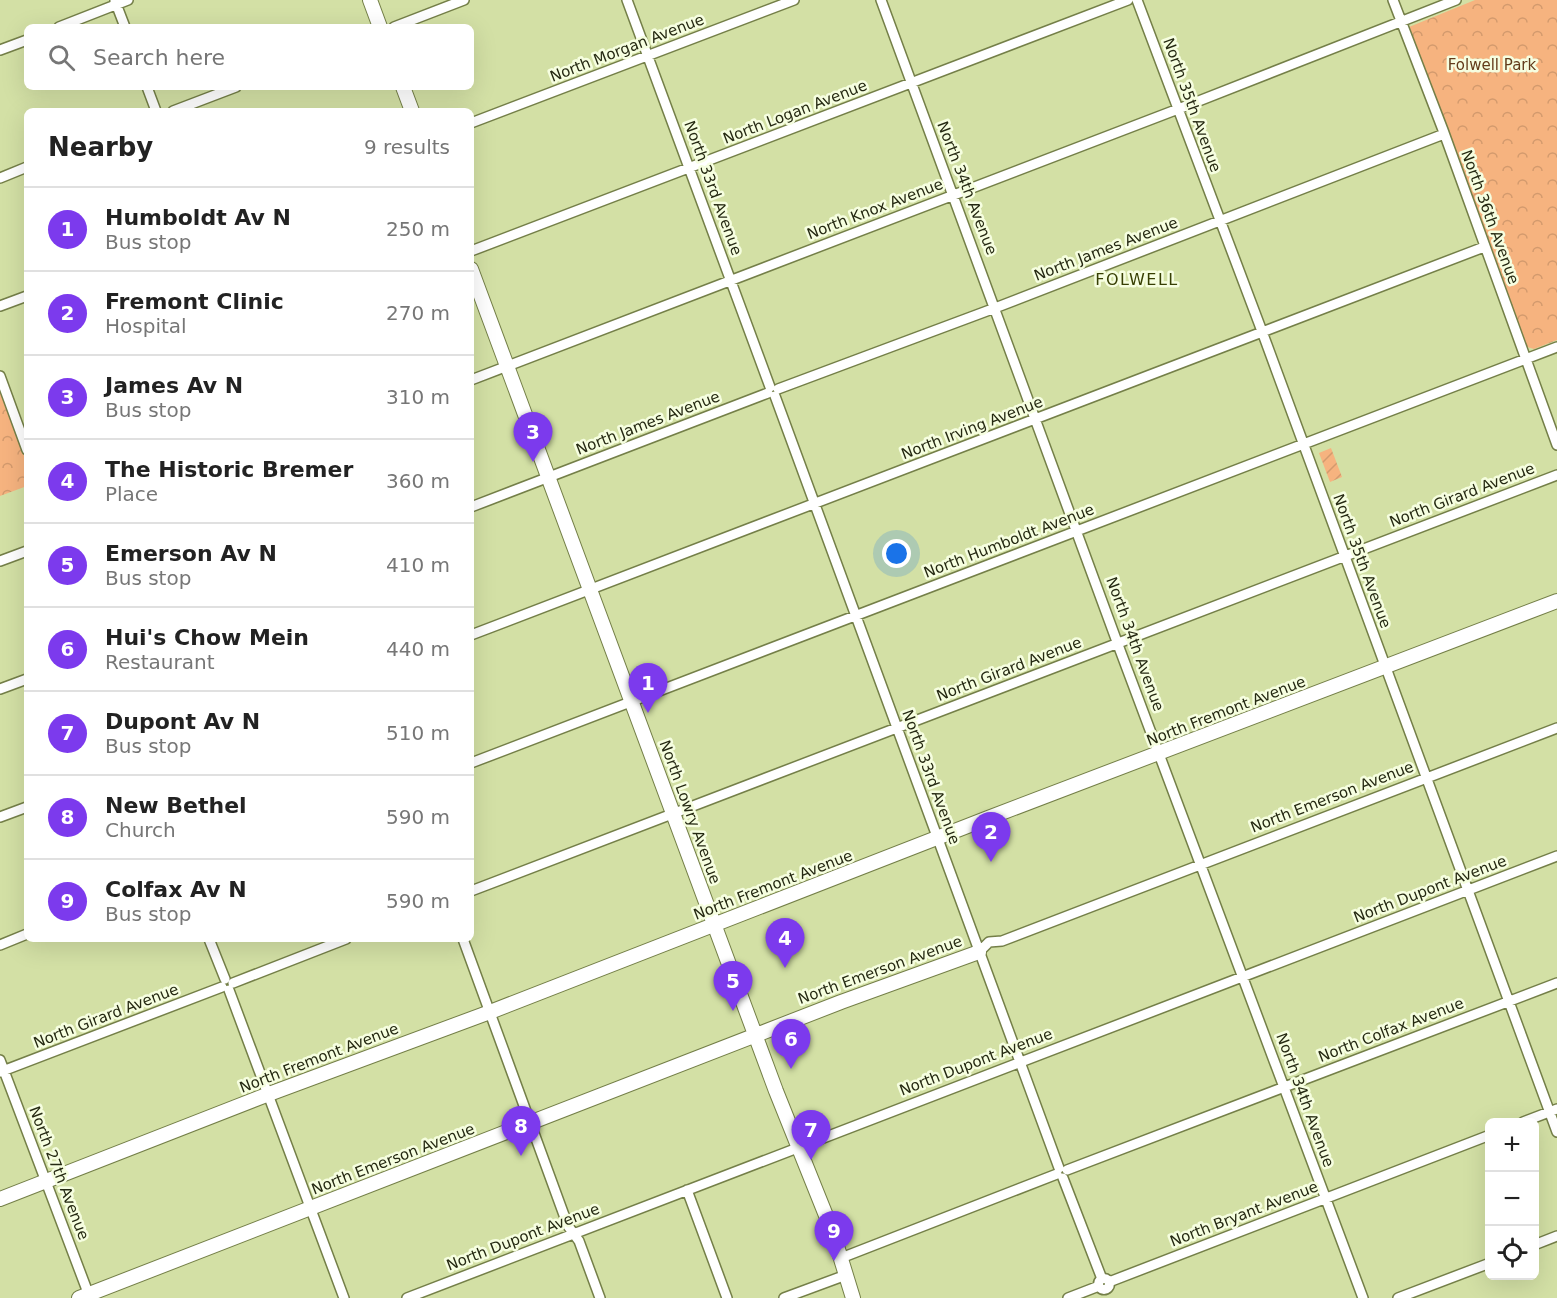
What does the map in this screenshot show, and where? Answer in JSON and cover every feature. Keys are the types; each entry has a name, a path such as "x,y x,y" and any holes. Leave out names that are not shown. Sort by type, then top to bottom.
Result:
{"street":[{"path":"66,24 116,2 129,0"},
{"path":"370,0 379,24"},
{"path":"402,24 464,0"},
{"name":"North 33rd Avenue","path":"627,0 1105,1287"},
{"name":"North Morgan Avenue","path":"474,122 794,0"},
{"name":"North 34th Avenue","path":"881,0 1363,1298"},
{"name":"North Logan Avenue","path":"474,250 1128,0"},
{"name":"North 35th Avenue","path":"1137,0 1262,332 1467,891 1553,1111 1557,1132"},
{"name":"North 36th Avenue","path":"1393,0 1557,446"},
{"name":"North Knox Avenue","path":"474,379 1178,110 1456,0"},
{"path":"116,2 124,24"},
{"path":"0,50 24,41"},
{"path":"148,90 155,108"},
{"path":"181,108 228,90"},
{"path":"404,90 411,108"},
{"name":"North James Avenue","path":"474,506 1444,134"},
{"path":"0,178 24,168"},
{"name":"North Irving Avenue","path":"474,634 1484,247"},
{"name":"North Lowry Avenue","path":"474,277 672,813 841,1258 853,1298"},
{"path":"0,306 24,297"},
{"name":"North Humboldt Avenue","path":"474,762 1557,347"},
{"path":"0,376 23,425"},
{"name":"North Girard Avenue","path":"474,890 1557,475"},
{"path":"0,561 24,552"},
{"name":"North Fremont Avenue","path":"0,1199 1557,601"},
{"path":"0,689 24,680"},
{"name":"North Emerson Avenue","path":"86,1297 756,1035 979,952 989,942 1002,941 1557,728"},
{"path":"0,817 24,808"},
{"name":"North Dupont Avenue","path":"407,1298 1557,856"},
{"path":"0,945 24,935"},
{"path":"210,942 344,1298"},
{"name":"North Girard Avenue","path":"2,1072 338,942"},
{"path":"464,942 568,1226 579,1241 600,1298"},
{"name":"North Colfax Avenue","path":"841,1258 1557,983"},
{"name":"North 27th Avenue","path":"0,1059 2,1072 46,1181 86,1297"},
{"path":"1534,1118 1553,1111"},
{"name":"North Bryant Avenue","path":"1068,1298 1105,1287 1485,1137"},
{"path":"687,1190 727,1298"},
{"path":"1539,1243 1557,1236"},
{"path":"1398,1298 1485,1265"},
{"path":"784,1298 846,1275"}],"green space":[{"name":"Folwell Park","path":"1475,0 1557,0 1557,340 1534,349 1527,347 1409,27"},
{"path":"0,389 24,456 24,487 0,496"},
{"path":"1331,448 1342,477 1330,482 1319,453"}],"place":[{"name":"James Av N","path":"533,462"},
{"name":"Humboldt Av N","path":"648,713"},
{"name":"Fremont Clinic","path":"991,862"},
{"name":"The Historic Bremer","path":"785,968"},
{"name":"Emerson Av N","path":"733,1011"},
{"name":"Hui's Chow Mein","path":"791,1069"},
{"name":"New Bethel","path":"521,1156"},
{"name":"Dupont Av N","path":"811,1160"},
{"name":"Colfax Av N","path":"834,1261"}],"district":[{"name":"FOLWELL","path":"1137,279"}]}
